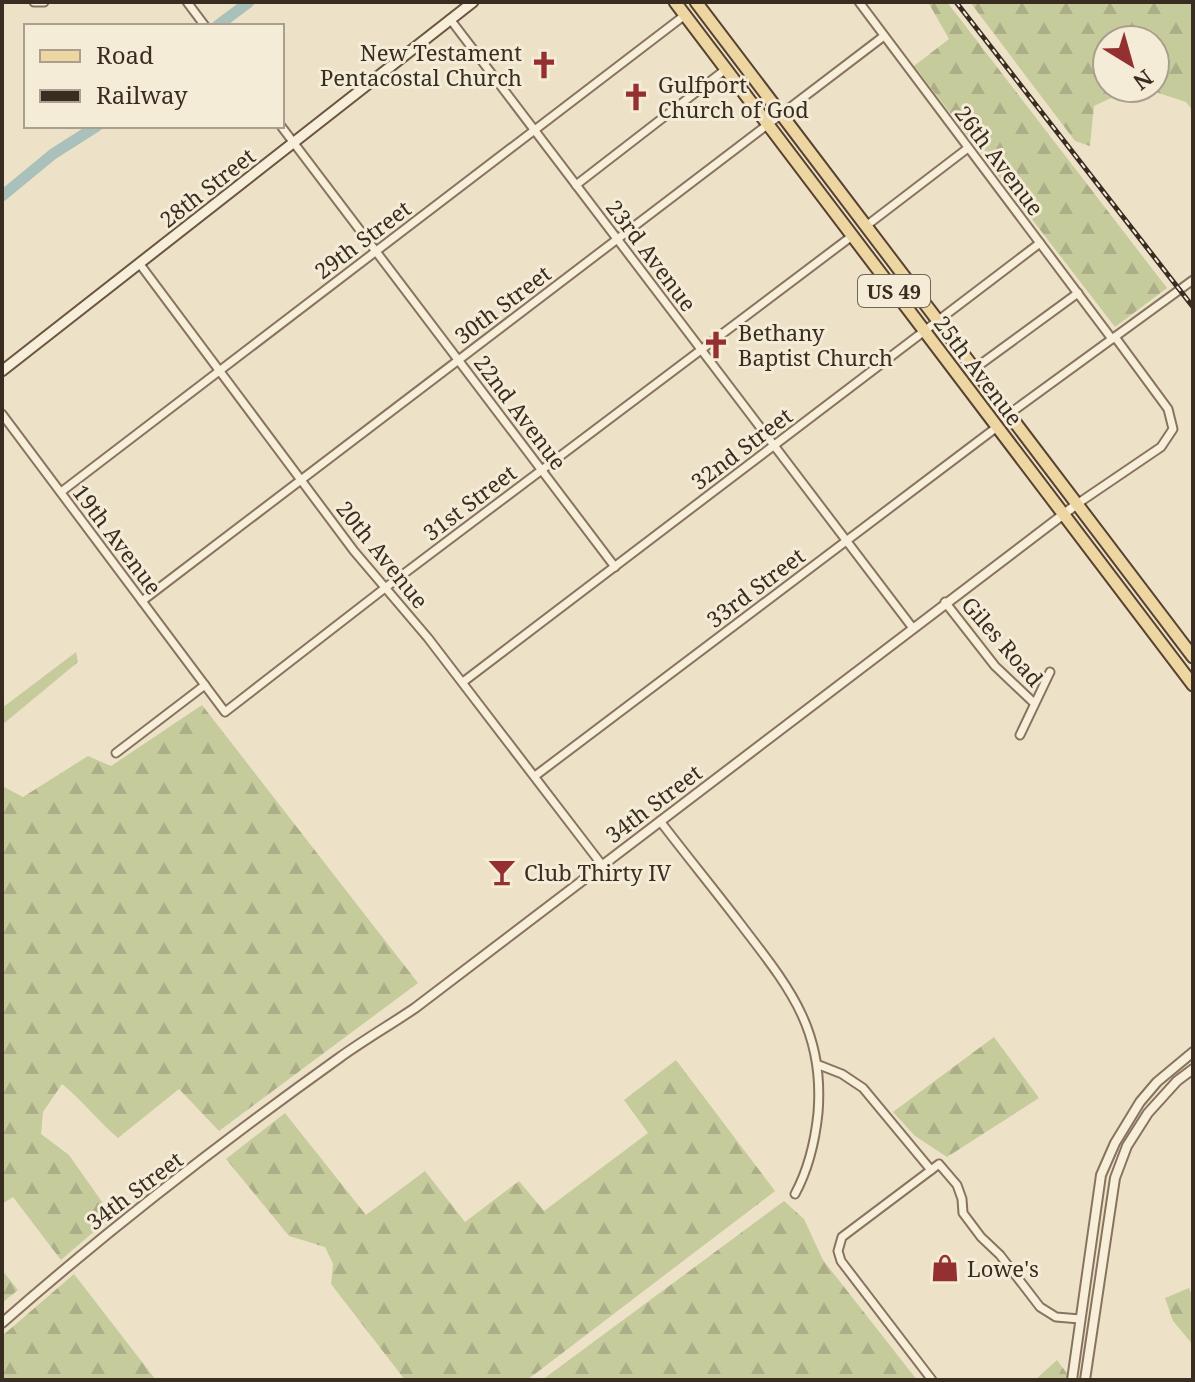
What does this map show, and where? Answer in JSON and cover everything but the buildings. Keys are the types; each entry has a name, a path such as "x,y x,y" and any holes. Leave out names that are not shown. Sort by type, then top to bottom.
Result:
{"main road":[{"name":"28th Street","path":"2,371 473,2"},
{"name":"25th Avenue","path":"675,2 1193,685"},
{"name":"25th Avenue","path":"698,3 1193,657"}],"street":[{"path":"34,2 44,2"},
{"path":"187,2 203,23"},
{"name":"26th Avenue","path":"859,2 1168,409 1173,429"},
{"name":"29th Street","path":"61,492 685,15"},
{"name":"23rd Avenue","path":"450,19 912,627"},
{"name":"30th Street","path":"142,601 884,36"},
{"path":"576,185 726,69"},
{"name":"22nd Avenue","path":"282,128 615,567"},
{"path":"866,226 968,148"},
{"name":"31st Street","path":"205,685 225,712 852,236"},
{"name":"32nd Street","path":"463,682 1040,243"},
{"name":"20th Avenue","path":"139,263 301,480 463,682 602,865"},
{"path":"1009,414 1193,280"},
{"path":"974,369 1078,293"},
{"name":"19th Avenue","path":"2,414 205,685"},
{"name":"33rd Street","path":"535,776 997,427"},
{"name":"34th Street","path":"2,1323 81,1253 343,1055 415,1008 945,602 1077,504 1161,447 1173,429"},
{"name":"Giles Road","path":"945,602 995,666 1034,703"},
{"path":"1020,735 1050,672"},
{"path":"116,753 205,685"},
{"path":"660,821 778,972 807,1025 819,1065 816,1128 809,1163 795,1194"},
{"path":"1072,1380 1101,1175 1130,1116 1157,1082 1193,1052"},
{"path":"819,1065 842,1074 863,1088 931,1170"},
{"path":"1085,1380 1115,1178 1127,1146 1148,1113 1177,1081 1193,1069"},
{"path":"932,1380 841,1261 838,1251 842,1237 939,1164 957,1185 963,1213 1040,1307 1056,1317 1080,1319"}],"green space":[{"path":"928,2 947,2 1167,288 1115,327 914,66 949,39"},
{"path":"970,2 1193,2 1193,111 1186,102 1171,97 1171,24 1091,24 1091,104 1098,104 1094,106 1090,146 1075,141"},
{"path":"76,652 78,662 2,725 2,708"},
{"path":"202,705 418,983 219,1131 179,1089 118,1138 62,1084 43,1112 41,1134 69,1155 112,1216 61,1260 13,1197 2,1204 2,786 23,797 88,756 111,766"},
{"path":"994,1037 1039,1098 947,1157 915,1136 893,1112"},
{"path":"676,1060 775,1191 527,1380 405,1380 331,1284 333,1264 325,1247 289,1236 226,1159 285,1113 366,1215 425,1171 465,1222 519,1181 544,1211 648,1133 624,1100"},
{"path":"784,1201 804,1219 823,1260 917,1380 542,1380"},
{"path":"2,1270 18,1290 2,1303"},
{"path":"74,1274 156,1380 2,1380 2,1336"},
{"path":"1189,1288 1193,1297 1193,1345 1173,1321 1165,1298"},
{"path":"1057,1360 1068,1375 1067,1380 1035,1380"}],"waterway":[{"path":"220,24 249,2"},
{"path":"2,196 53,154 94,128"}],"railway":[{"path":"956,2 1193,307"}],"place":[{"name":"New Testament Pentacostal Church","path":"544,65"},
{"name":"Gulfport Church of God","path":"636,97"},
{"name":"Bethany Baptist Church","path":"716,345"},
{"name":"Club Thirty IV","path":"502,872"},
{"name":"Lowe's","path":"945,1268"}]}
